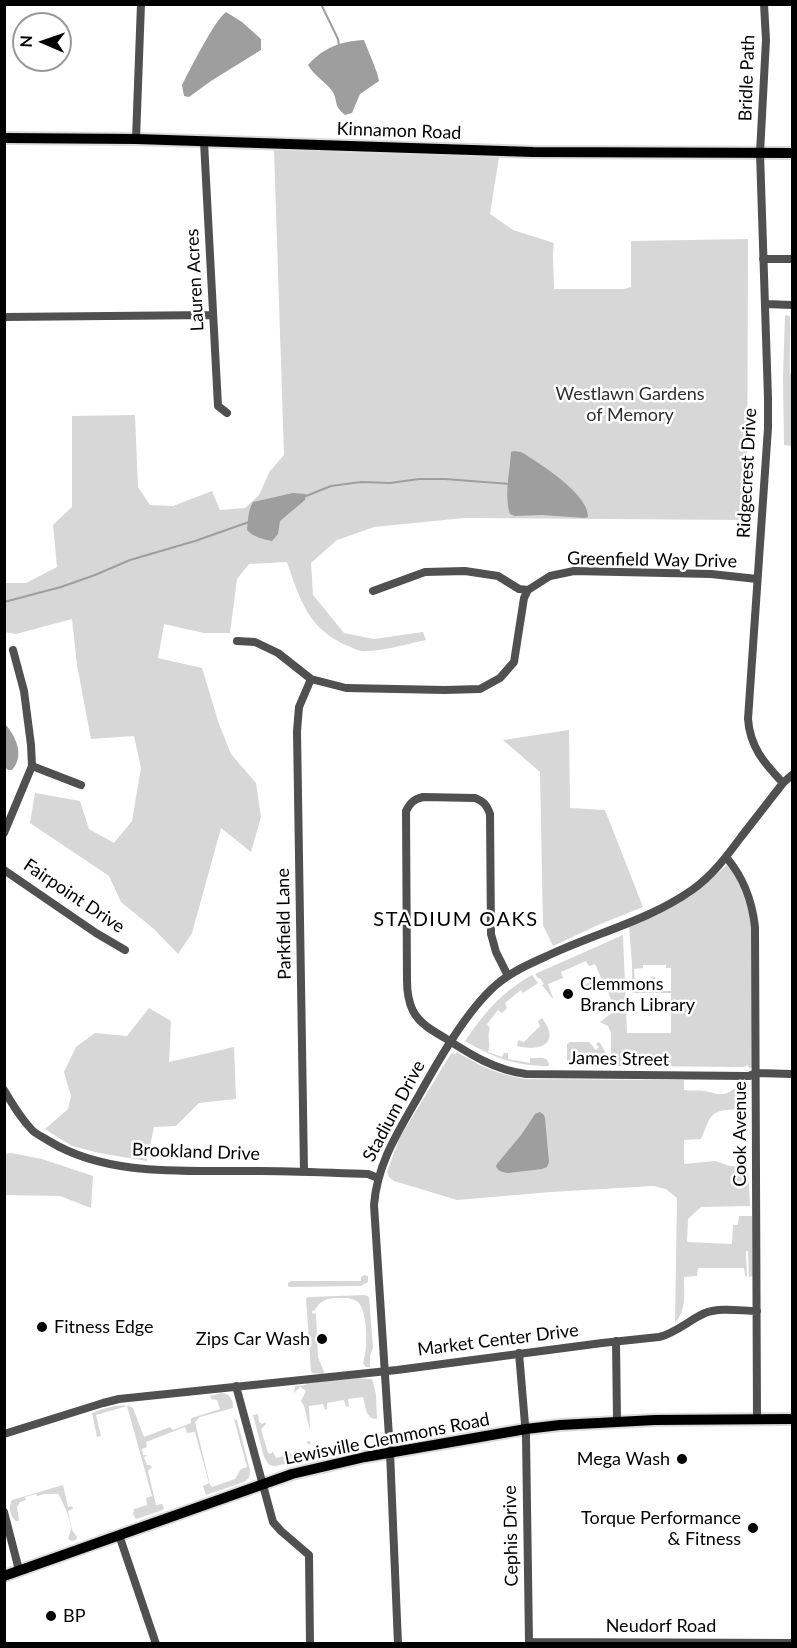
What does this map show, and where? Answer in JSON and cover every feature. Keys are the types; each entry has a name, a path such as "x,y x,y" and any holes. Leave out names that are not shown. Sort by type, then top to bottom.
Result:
{"main road":[{"name":"Kinnamon Road","path":"4,138 136,139 532,152 792,153"},
{"name":"Lewisville Clemmons Road","path":"4,1576 262,1484 321,1466 390,1452 560,1425 617,1421 792,1419"}],"street":[{"path":"136,139 141,4"},
{"name":"Bridle Path","path":"760,153 766,40 764,4"},
{"name":"Lauren Acres","path":"204,142 218,406 227,413"},
{"name":"Ridgecrest Drive","path":"760,153 768,428 749,696 749,730 751,739 762,759 783,783"},
{"path":"763,259 792,258"},
{"path":"765,304 792,305"},
{"path":"4,317 213,315"},
{"path":"237,641 255,642 278,653 311,679 346,688 480,689 500,678 514,662 524,598 528,590 519,589 498,576 465,571 424,572 373,591"},
{"name":"Greenfield Way Drive","path":"528,590 550,576 574,571 711,574 757,579"},
{"path":"4,833 32,766 26,707 13,650"},
{"name":"Parkfield Lane","path":"304,1172 297,731 299,707 311,679"},
{"path":"32,766 81,785"},
{"name":"Stadium Drive","path":"398,1644 390,1452 374,1205 378,1178 385,1155 451,1042 491,989 529,964 645,915 698,885 726,857 783,783 792,775"},
{"name":"James Street","path":"508,976 496,952 491,934 490,813 488,808 481,800 475,798 417,798 406,811 407,993 410,1003 425,1026 488,1064 526,1074 695,1076 792,1074"},
{"name":"Cook Avenue","path":"726,857 748,892 755,927 757,1419"},
{"name":"Fairpoint Drive","path":"4,870 96,933 125,950"},
{"name":"Brookland Drive","path":"4,1090 16,1112 34,1132 81,1157 109,1164 160,1170 368,1174 378,1178"},
{"name":"Market Center Drive","path":"4,1434 111,1401 384,1371 666,1336 710,1312 757,1311"},
{"path":"616,1341 617,1421"},
{"name":"Cephis Drive","path":"519,1353 526,1429 529,1642"},
{"path":"236,1386 273,1522 309,1554 310,1644"},
{"path":"4,1512 19,1570"},
{"path":"118,1535 156,1644"},
{"name":"Neudorf Road","path":"529,1642 792,1643"}],"green space":[{"name":"Westlawn Gardens of Memory","path":"274,150 499,157 490,214 513,230 554,243 554,289 624,289 631,287 631,241 748,239 747,520 464,518 374,527 337,540 311,563 313,595 344,633 374,639 423,632 426,640 388,649 359,650 334,639 323,631 301,601 287,562 249,564 237,579 230,633 204,633 164,624 158,658 202,668 231,754 256,783 261,817 251,852 221,828 192,933 178,954 154,929 121,902 109,876 30,823 35,793 80,801 89,829 114,843 132,821 141,768 134,736 91,739 77,665 72,619 16,634 5,632 4,583 26,583 57,567 53,525 72,507 72,416 135,415 138,487 150,505 173,506 212,491 220,510 245,508 259,495 270,471 284,455"},
{"path":"785,315 790,316 792,446 784,445"},
{"path":"569,730 570,808 605,810 643,907 553,946 543,925 540,772 503,740"},
{"path":"728,864 746,896 751,918 753,1065 750,1069 747,1065 745,1067 611,1066 611,1033 608,1026 600,1022 613,1012 610,996 601,983 593,983 580,989 579,987 601,978 595,964 589,966 586,961 561,972 563,978 548,984 553,998 535,974 623,935 627,1033 671,1033 671,993 632,993 629,927 691,896","holes":["643,965 666,965 666,968 671,968 671,991 655,991 655,977 651,977 650,985 635,984 634,969 643,968"]},
{"path":"532,975 538,983 523,993 521,990 505,1003 507,1008 502,1013 498,1010 487,1024 490,1028 488,1052 502,1057 504,1053 508,1053 508,1059 530,1063 530,1058 543,1058 549,1062 549,1066 506,1060 486,1052 465,1041 495,1004 512,988"},
{"path":"149,1008 171,1021 169,1062 234,1047 236,1099 199,1103 176,1126 154,1127 147,1161 72,1146 45,1129 68,1109 71,1096 64,1072 76,1047 95,1033 127,1036"},
{"path":"542,1018 549,1034 546,1044 534,1048 517,1046 518,1040 524,1042 540,1026 538,1021"},
{"path":"589,1042 596,1050 599,1047 596,1044 600,1043 605,1052 604,1066 569,1066 567,1064 567,1044"},
{"path":"455,1051 454,1055 457,1052 490,1069 525,1079 684,1080 684,1090 719,1094 729,1092 739,1086 745,1091 745,1104 715,1113 701,1139 684,1140 684,1164 715,1161 730,1166 745,1167 748,1169 750,1206 701,1207 688,1219 687,1242 732,1244 733,1225 738,1225 739,1216 752,1216 753,1276 749,1277 748,1251 746,1251 747,1277 744,1268 698,1268 697,1276 684,1277 683,1307 675,1323 677,1198 666,1189 653,1186 457,1200 394,1181 387,1172 399,1139 450,1055","holes":["535,1114 545,1168 503,1172 521,1135"]},
{"path":"5,1154 42,1159 93,1176 91,1208 60,1196 5,1195"},
{"path":"364,1275 368,1276 368,1282 361,1286 288,1286 291,1281 361,1281"},
{"path":"365,1295 369,1297 373,1348 370,1355 370,1367 366,1367 363,1363 366,1332 361,1307 353,1299 335,1298 323,1301 312,1311 316,1314 318,1357 324,1372 323,1374 312,1373 306,1298"},
{"path":"357,1378 372,1379 376,1394 377,1419 368,1414 363,1397 348,1399 349,1406 346,1407 344,1400 327,1403 325,1410 323,1404 309,1406 310,1431 301,1401 306,1391 300,1387 294,1393 295,1386"},
{"path":"227,1394 233,1408 200,1417 195,1422 210,1485 212,1487 235,1479 241,1469 247,1467 234,1419 237,1420 250,1470 249,1478 244,1482 206,1495 203,1486 209,1483 195,1432 187,1433 185,1427 146,1442 147,1447 142,1449 143,1455 148,1455 144,1457 147,1465 152,1467 148,1471 156,1505 162,1504 164,1508 136,1519 133,1514 134,1509 147,1505 146,1498 152,1496 127,1406 96,1415 101,1436 97,1437 92,1413 113,1406 124,1405 129,1406 133,1408 144,1437 170,1427 173,1430 191,1423 192,1418 220,1409 217,1400 211,1399 210,1396"},
{"path":"258,1414 259,1422 262,1424 266,1422 261,1429 268,1453 273,1452 276,1458 309,1448 309,1452 311,1449 320,1457 275,1466 269,1465 264,1457 253,1415"},
{"path":"63,1485 68,1507 72,1506 73,1509 68,1511 76,1540 68,1539 71,1529 70,1521 58,1494 37,1496 36,1494 25,1497 26,1500 20,1502 17,1507 19,1521 12,1517 10,1508 12,1500"}],"shaded area":[{"path":"226,12 242,22 261,39 261,50 189,97 184,96 182,85 210,33"},
{"path":"364,40 379,81 360,94 352,113 345,115 338,107 332,91 308,65 333,46"},
{"path":"511,452 521,452 562,480 580,499 586,508 588,517 515,516 510,514 507,499 508,483"},
{"path":"293,493 306,494 305,500 280,521 278,534 272,541 258,537 247,530 249,512 253,502"},
{"path":"5,724 13,734 18,746 18,759 12,770 5,767"},
{"path":"540,1112 545,1118 549,1162 547,1167 508,1173 499,1171 497,1164 535,1114"}],"waterway":[{"path":"321,4 338,39 339,46"},
{"path":"306,496 331,486 361,482 390,483 419,479 445,479 510,484"},
{"path":"4,602 61,587 130,560 249,522"}],"place":[{"name":"Clemmons Branch Library","path":"568,994"},
{"name":"Fitness Edge","path":"42,1327"},
{"name":"Zips Car Wash","path":"322,1339"},
{"name":"Mega Wash","path":"682,1459"},
{"name":"Torque Performance & Fitness","path":"753,1528"},
{"name":"BP","path":"51,1616"}],"district":[{"name":"STADIUM OAKS","path":"456,920"}]}
